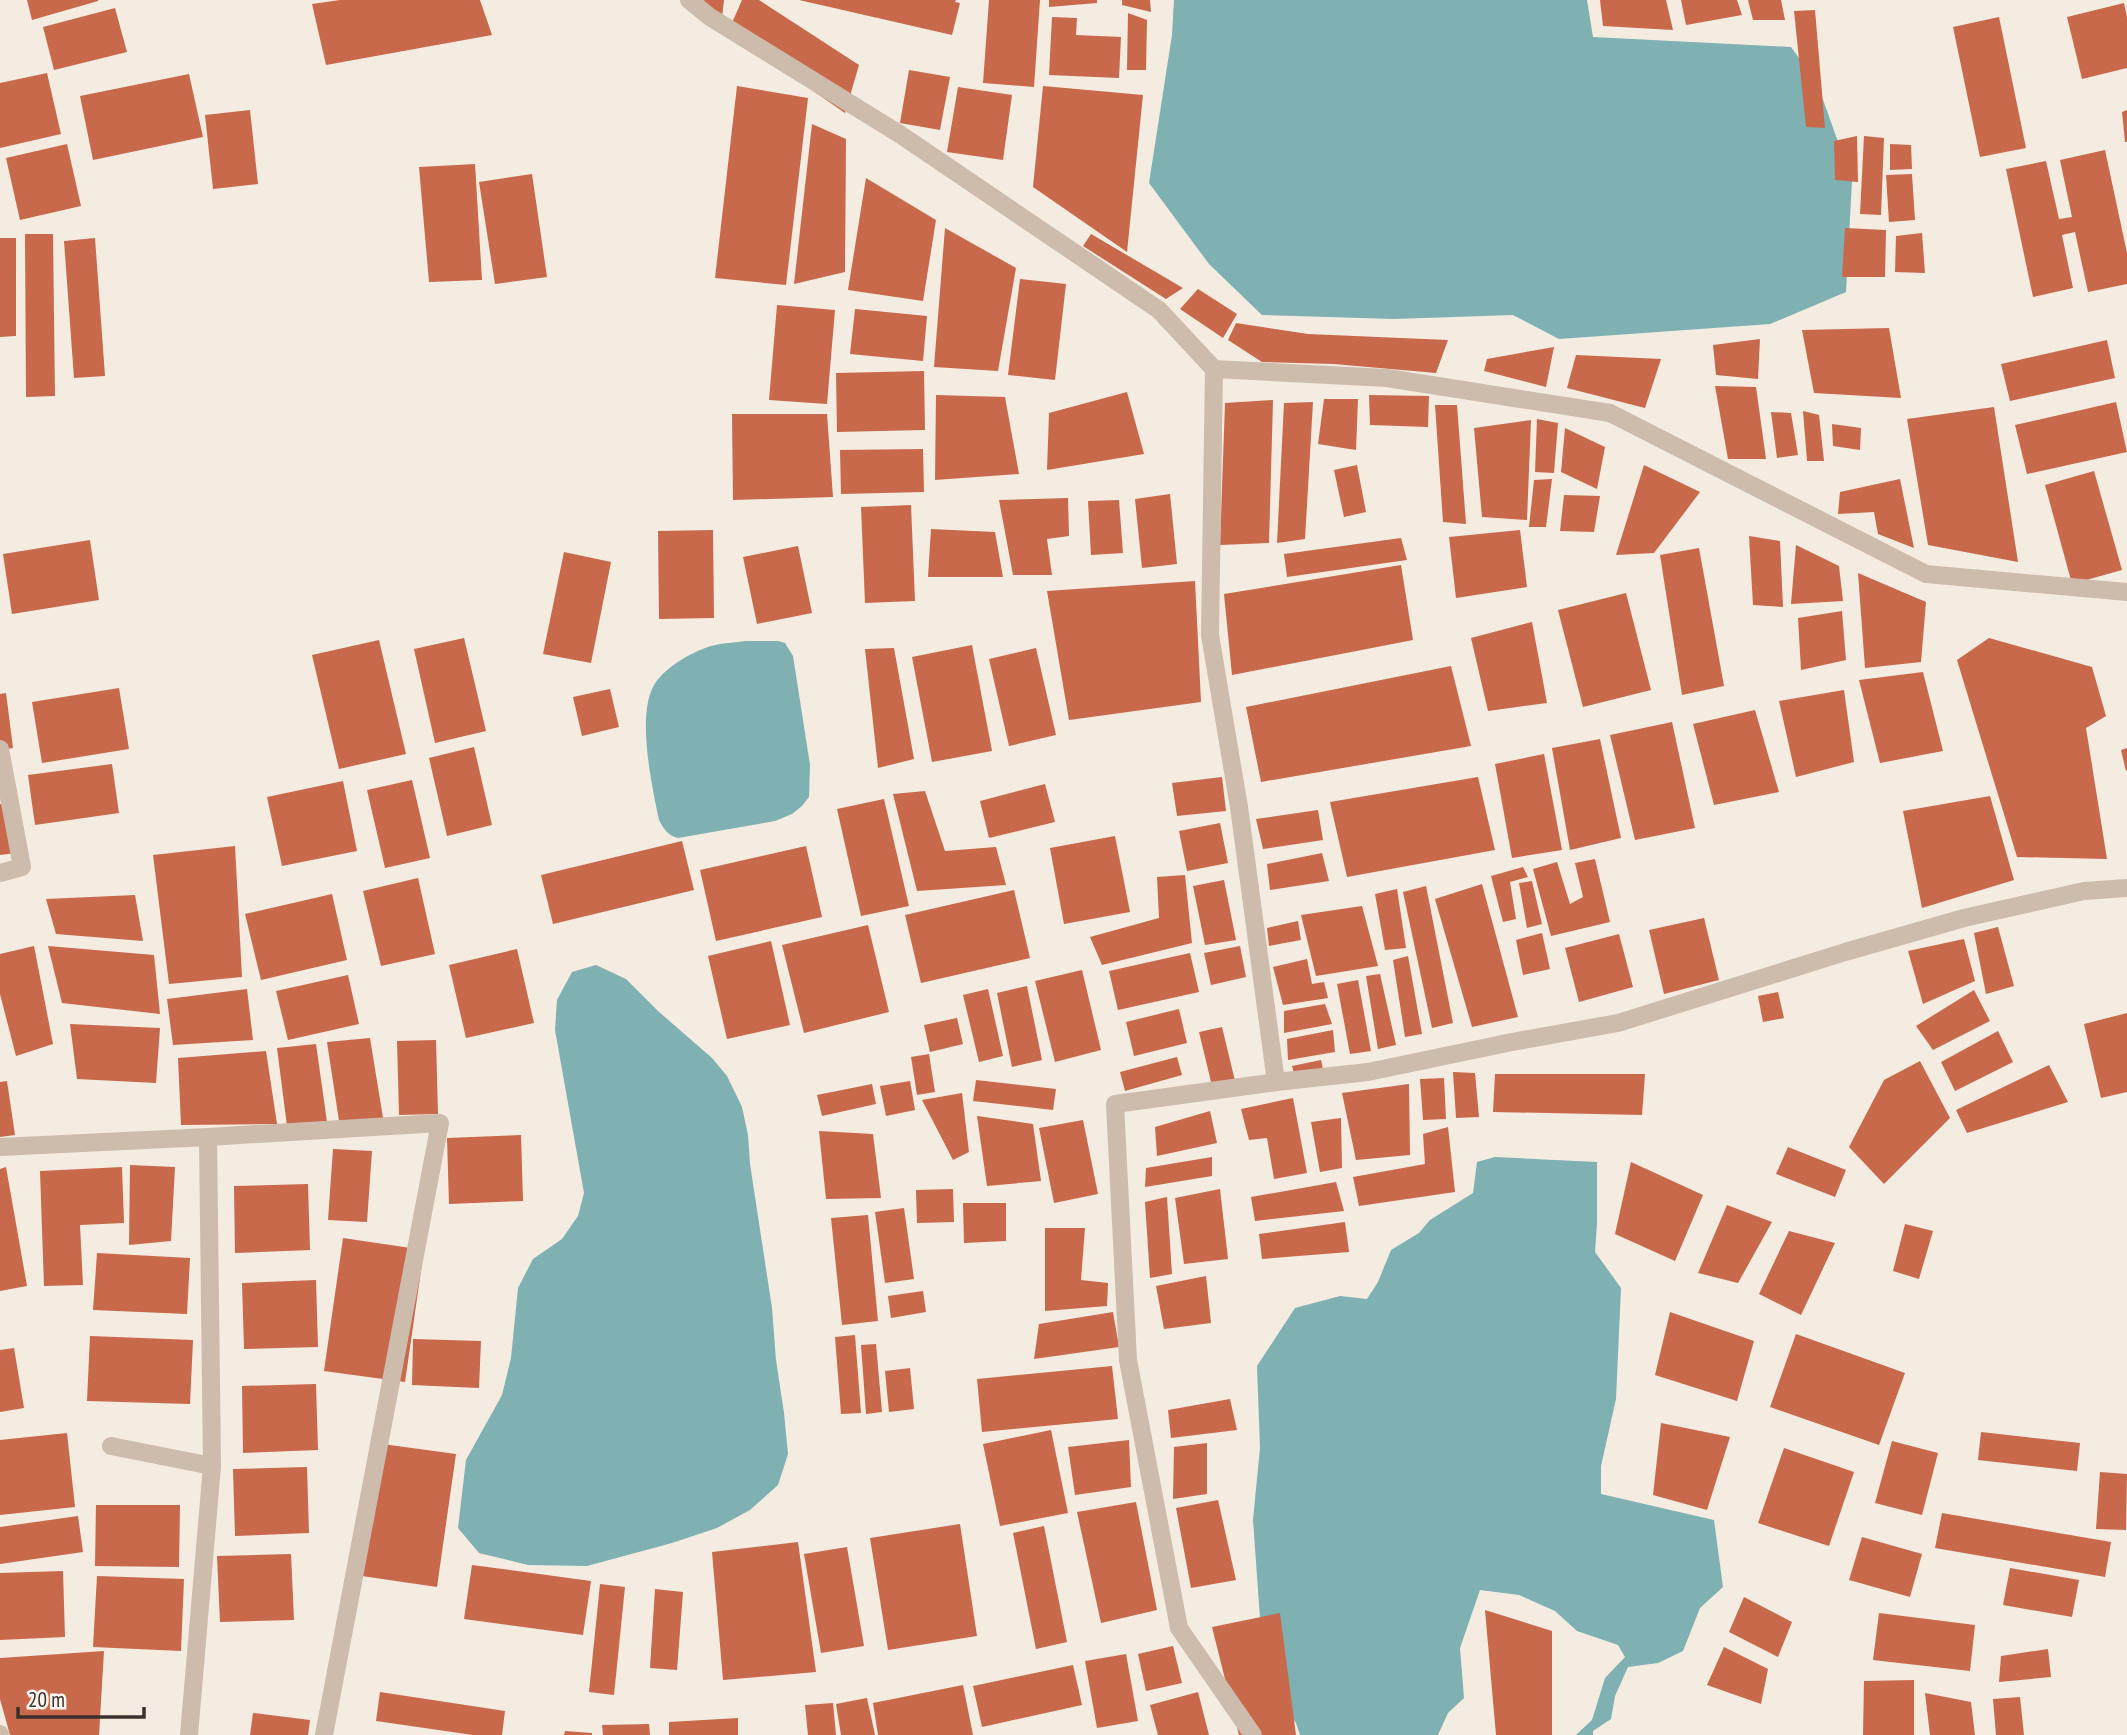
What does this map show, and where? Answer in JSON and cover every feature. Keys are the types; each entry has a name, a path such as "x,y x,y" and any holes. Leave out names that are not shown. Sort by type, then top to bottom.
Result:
{"street":[{"path":"690,0 710,17 901,135 1160,310 1214,369 1210,635 1239,807 1276,1082"},
{"path":"1214,369 1387,378 1610,413 1926,574 2127,592"},
{"path":"0,749 22,867 0,873"},
{"path":"1252,1735 1180,1628 1128,1360 1115,1104 1368,1072 1618,1023 1845,952 1964,919 2084,891 2127,888"},
{"path":"0,1147 208,1138 440,1123 324,1735"},
{"path":"189,1735 212,1466 208,1138"},
{"path":"111,1446 212,1466"}],"water":[{"path":"1174,0 1587,0 1593,37 1791,47 1817,83 1852,181 1846,292 1770,324 1559,339 1513,315 1394,319 1262,315 1209,264 1149,183 1172,35"},
{"path":"745,641 785,643 793,656 810,765 809,797 792,814 775,821 674,837 659,820 647,752 648,700 657,680 693,653 712,646"},
{"path":"596,965 626,979 712,1058 727,1076 742,1107 772,1308 788,1454 778,1485 750,1510 717,1528 587,1566 528,1565 479,1553 458,1528 466,1460 502,1395 511,1358 518,1288 533,1259 562,1239 578,1216 584,1193 555,1030 557,1000 572,972"},
{"path":"1495,1157 1597,1162 1595,1252 1621,1288 1616,1399 1601,1466 1601,1494 1714,1520 1723,1587 1700,1608 1683,1651 1658,1663 1628,1667 1615,1696 1611,1719 1593,1731 1593,1735 1576,1735 1592,1720 1605,1678 1625,1657 1618,1645 1577,1631 1555,1611 1519,1595 1480,1590 1460,1648 1464,1698 1448,1713 1438,1735 1300,1735 1296,1723 1264,1674 1253,1520 1260,1448 1257,1366 1295,1308 1340,1296 1367,1299 1378,1282 1391,1250 1419,1233 1430,1220 1473,1193 1477,1162"}],"building":[{"path":"27,0 98,0 98,1 32,20"},
{"path":"340,0 480,0 492,35 326,65 312,4"},
{"path":"686,0 724,0 721,26"},
{"path":"742,0 759,0 859,65 845,113 728,32"},
{"path":"799,0 956,0 955,2 960,3 952,35"},
{"path":"989,0 1040,0 1034,87 983,83"},
{"path":"1049,0 1097,0 1097,3 1049,7"},
{"path":"1122,0 1150,0 1151,12 1122,5"},
{"path":"1600,0 1666,0 1673,30 1603,26"},
{"path":"1681,0 1737,0 1742,15 1686,25"},
{"path":"1748,0 1781,0 1785,20 1753,20"},
{"path":"2124,3 2127,17 2127,68 2082,79 2067,17"},
{"path":"115,8 127,52 54,70 43,27"},
{"path":"1815,10 1825,128 1806,127 1794,11"},
{"path":"1128,13 1147,20 1146,70 1127,70"},
{"path":"1052,17 1077,18 1076,35 1121,37 1119,78 1049,75"},
{"path":"1999,17 2026,148 1980,157 1953,27"},
{"path":"909,70 950,77 940,130 900,123"},
{"path":"47,73 61,134 0,148 0,83"},
{"path":"189,74 203,137 93,160 80,96"},
{"path":"737,86 808,98 786,285 715,278"},
{"path":"1043,86 1143,95 1127,252 1033,187"},
{"path":"958,87 1012,95 1003,160 947,152"},
{"path":"250,110 258,184 213,189 205,115"},
{"path":"2127,110 2127,142 2125,142 2122,112"},
{"path":"812,124 846,139 845,272 794,284"},
{"path":"1857,136 1858,182 1835,180 1834,141"},
{"path":"1864,136 1884,138 1881,215 1860,214"},
{"path":"67,144 81,206 20,220 6,158"},
{"path":"1890,144 1911,145 1912,169 1890,170"},
{"path":"2105,150 2127,253 2127,284 2088,292 2075,232 2062,235 2073,288 2033,297 2006,169 2046,161 2059,219 2072,217 2060,160"},
{"path":"475,164 482,280 429,282 419,167"},
{"path":"532,174 547,277 495,284 479,182"},
{"path":"1912,174 1915,220 1889,222 1886,175"},
{"path":"866,178 936,220 923,301 848,290"},
{"path":"945,228 1016,268 998,371 934,367"},
{"path":"1845,228 1886,230 1885,277 1842,277"},
{"path":"1922,233 1925,273 1895,272 1896,236"},
{"path":"25,234 53,234 55,396 26,397"},
{"path":"1091,234 1183,288 1166,299 1083,246"},
{"path":"0,238 16,238 16,336 0,337"},
{"path":"95,238 105,376 74,378 64,241"},
{"path":"1020,279 1066,284 1055,380 1008,375"},
{"path":"1198,289 1237,314 1223,338 1180,309"},
{"path":"777,305 835,310 827,404 769,400"},
{"path":"855,309 927,316 923,361 850,354"},
{"path":"1236,323 1308,334 1448,340 1436,373 1334,364 1262,362 1228,340"},
{"path":"1889,328 1901,398 1814,393 1802,330"},
{"path":"1760,339 1758,379 1716,375 1713,345"},
{"path":"2107,340 2115,378 2010,401 2001,364"},
{"path":"1554,347 1546,387 1484,371 1487,359"},
{"path":"1576,355 1661,359 1645,408 1567,388"},
{"path":"924,371 925,430 837,432 836,373"},
{"path":"1715,386 1756,387 1766,459 1728,459"},
{"path":"1127,392 1144,454 1047,470 1049,413"},
{"path":"936,395 1005,397 1019,474 935,480"},
{"path":"1369,395 1429,396 1428,427 1370,425"},
{"path":"1324,399 1358,399 1356,450 1318,444"},
{"path":"1273,400 1269,543 1220,545 1225,403"},
{"path":"1313,402 1305,539 1277,543 1284,403"},
{"path":"2116,402 2127,452 2027,474 2015,425"},
{"path":"1435,405 1457,405 1466,524 1443,522"},
{"path":"1994,407 2018,562 1928,545 1907,419"},
{"path":"1803,411 1819,415 1824,461 1807,461"},
{"path":"1771,412 1791,413 1798,455 1777,458"},
{"path":"732,414 827,414 833,497 733,500"},
{"path":"1537,419 1558,423 1554,473 1535,472"},
{"path":"1531,420 1527,520 1482,517 1474,428"},
{"path":"1832,424 1861,428 1860,450 1833,446"},
{"path":"1565,428 1605,447 1597,489 1561,472"},
{"path":"923,449 924,492 841,494 840,450"},
{"path":"1357,465 1366,512 1344,517 1334,470"},
{"path":"1644,465 1700,492 1654,553 1616,555"},
{"path":"2094,471 2122,570 2072,584 2045,485"},
{"path":"1552,479 1546,527 1529,527 1534,480"},
{"path":"1900,479 1914,548 1878,534 1874,512 1838,514 1840,492"},
{"path":"1170,494 1177,564 1142,568 1135,499"},
{"path":"1564,495 1600,496 1594,532 1560,531"},
{"path":"1068,498 1069,536 1047,539 1052,575 1013,575 999,500"},
{"path":"1119,500 1123,553 1091,555 1088,501"},
{"path":"911,505 915,601 865,603 861,507"},
{"path":"931,529 995,532 1003,577 928,577"},
{"path":"713,530 714,618 659,619 658,531"},
{"path":"1520,530 1527,587 1456,598 1449,537"},
{"path":"1749,536 1780,541 1783,607 1753,605"},
{"path":"1401,538 1407,560 1287,577 1284,554"},
{"path":"90,540 99,600 12,614 3,554"},
{"path":"1796,545 1839,566 1843,601 1791,604"},
{"path":"798,546 812,613 757,624 743,557"},
{"path":"1699,548 1724,686 1682,695 1660,555"},
{"path":"564,552 611,562 591,663 543,654"},
{"path":"1401,565 1413,640 1232,675 1224,594"},
{"path":"1858,573 1926,602 1921,662 1865,668"},
{"path":"1195,581 1201,702 1069,720 1047,591"},
{"path":"1626,593 1651,690 1583,707 1558,610"},
{"path":"1842,611 1846,660 1801,670 1798,618"},
{"path":"1532,622 1547,703 1488,711 1471,638"},
{"path":"464,638 486,731 435,743 414,649"},
{"path":"1989,638 2092,667 2106,716 2086,728 2107,859 2017,857 1957,660"},
{"path":"379,640 406,754 339,769 312,655"},
{"path":"972,645 992,751 932,762 912,657"},
{"path":"894,648 914,759 878,768 865,649"},
{"path":"1036,648 1056,735 1009,746 989,659"},
{"path":"1451,666 1471,746 1261,782 1246,707"},
{"path":"1923,672 1943,751 1880,763 1859,680"},
{"path":"119,688 129,749 42,763 32,702"},
{"path":"610,689 619,727 582,736 573,697"},
{"path":"1844,690 1854,762 1796,777 1779,701"},
{"path":"6,693 13,748 0,750 0,694"},
{"path":"1755,710 1779,792 1714,805 1693,724"},
{"path":"1672,722 1695,828 1635,840 1610,735"},
{"path":"1600,739 1621,838 1570,850 1552,748"},
{"path":"474,747 492,825 447,836 429,758"},
{"path":"2127,748 2127,770 2126,771 2121,750"},
{"path":"1544,754 1562,850 1512,858 1495,764"},
{"path":"112,764 119,813 35,825 28,775"},
{"path":"1222,777 1226,811 1177,816 1172,783"},
{"path":"1478,777 1495,850 1347,877 1330,802"},
{"path":"412,780 430,858 385,868 367,790"},
{"path":"343,781 357,851 282,866 267,797"},
{"path":"1045,784 1055,822 989,838 980,801"},
{"path":"925,791 945,851 996,847 1006,885 917,891 893,794"},
{"path":"1990,796 2014,880 1922,908 1903,811"},
{"path":"884,799 909,906 861,916 837,809"},
{"path":"16,802 23,852 0,855 0,804"},
{"path":"1318,810 1323,840 1263,849 1256,819"},
{"path":"1220,823 1228,863 1187,871 1179,831"},
{"path":"1115,836 1130,912 1064,924 1050,848"},
{"path":"682,841 694,890 553,924 541,875"},
{"path":"235,846 242,977 169,984 153,855"},
{"path":"806,846 822,917 716,941 700,870"},
{"path":"1322,853 1329,881 1270,890 1267,864"},
{"path":"1595,859 1610,922 1551,936 1533,869 1557,862 1570,904 1583,897 1575,863"},
{"path":"1523,867 1528,877 1510,882 1516,919 1503,922 1491,876"},
{"path":"1185,875 1192,943 1102,965 1090,937 1159,918 1157,877"},
{"path":"418,878 435,954 381,966 363,891"},
{"path":"1224,880 1236,940 1205,945 1193,886"},
{"path":"1532,881 1542,924 1527,928 1519,883"},
{"path":"1482,884 1518,1017 1472,1027 1435,899"},
{"path":"1426,886 1453,1023 1432,1028 1403,892"},
{"path":"1397,889 1406,948 1385,950 1375,894"},
{"path":"1014,890 1030,958 921,983 905,915"},
{"path":"332,894 347,960 261,980 245,914"},
{"path":"135,895 143,941 56,934 46,899"},
{"path":"1362,906 1378,966 1316,976 1301,915"},
{"path":"1704,918 1719,980 1664,994 1649,930"},
{"path":"1298,921 1301,940 1269,946 1267,928"},
{"path":"868,925 889,1012 804,1033 782,945"},
{"path":"1998,927 2014,986 1986,994 1974,933"},
{"path":"1542,933 1550,969 1523,975 1516,940"},
{"path":"1619,934 1633,987 1579,1002 1565,948"},
{"path":"1964,939 1975,981 1923,1004 1908,951"},
{"path":"771,941 790,1025 727,1039 708,956"},
{"path":"34,946 53,1044 16,1056 0,994 0,954"},
{"path":"48,946 154,955 160,1014 62,1003"},
{"path":"1240,946 1246,977 1211,985 1204,953"},
{"path":"517,949 534,1023 466,1038 449,965"},
{"path":"1190,953 1199,992 1118,1010 1109,971"},
{"path":"1408,956 1422,1034 1405,1037 1393,960"},
{"path":"1307,959 1312,984 1324,982 1328,998 1283,1005 1273,967"},
{"path":"1082,970 1101,1050 1055,1062 1035,981"},
{"path":"1380,974 1396,1045 1378,1049 1366,976"},
{"path":"348,975 359,1024 288,1040 276,991"},
{"path":"1358,980 1371,1051 1350,1054 1337,984"},
{"path":"1027,986 1042,1060 1012,1067 997,993"},
{"path":"247,989 253,1040 173,1045 167,999"},
{"path":"988,989 1003,1056 979,1062 963,995"},
{"path":"1974,990 1990,1021 1933,1050 1916,1026"},
{"path":"1778,992 1784,1018 1763,1022 1758,996"},
{"path":"1325,1004 1332,1024 1284,1033 1284,1011"},
{"path":"1179,1009 1187,1043 1134,1056 1126,1022"},
{"path":"2127,1013 2127,1092 2101,1098 2084,1024"},
{"path":"957,1018 963,1044 930,1052 924,1025"},
{"path":"70,1024 160,1028 156,1083 77,1079"},
{"path":"1222,1027 1235,1081 1212,1086 1199,1032"},
{"path":"1333,1030 1335,1052 1288,1060 1287,1039"},
{"path":"1998,1031 2013,1062 1955,1091 1941,1062"},
{"path":"370,1038 383,1118 339,1121 327,1042"},
{"path":"436,1040 438,1114 399,1115 397,1041"},
{"path":"316,1044 327,1122 287,1126 277,1048"},
{"path":"266,1051 277,1124 181,1125 178,1058"},
{"path":"929,1054 935,1092 917,1095 911,1057"},
{"path":"1177,1057 1182,1075 1125,1091 1120,1072"},
{"path":"1321,1060 1324,1074 1295,1077 1292,1066"},
{"path":"1920,1061 1950,1118 1884,1184 1849,1147 1884,1080"},
{"path":"2049,1065 2068,1102 1967,1133 1956,1110"},
{"path":"1453,1072 1475,1073 1479,1117 1456,1118"},
{"path":"1495,1074 1645,1074 1642,1115 1493,1112"},
{"path":"1444,1078 1446,1119 1423,1120 1420,1079"},
{"path":"976,1080 1056,1089 1053,1110 973,1101"},
{"path":"7,1081 15,1135 0,1137 0,1082"},
{"path":"910,1081 915,1110 886,1116 880,1086"},
{"path":"872,1084 876,1104 822,1116 817,1095"},
{"path":"1409,1084 1410,1155 1356,1160 1342,1093"},
{"path":"962,1093 969,1152 953,1160 922,1100"},
{"path":"1293,1098 1307,1173 1274,1179 1267,1138 1249,1140 1241,1109"},
{"path":"1210,1111 1217,1143 1157,1156 1155,1127"},
{"path":"977,1116 1033,1124 1041,1181 987,1186"},
{"path":"1341,1118 1342,1168 1320,1172 1311,1122"},
{"path":"1083,1120 1098,1194 1054,1203 1039,1128"},
{"path":"1448,1127 1455,1192 1359,1206 1353,1177 1425,1164 1423,1134"},
{"path":"819,1131 873,1134 881,1198 826,1199"},
{"path":"521,1135 523,1201 449,1204 447,1138"},
{"path":"1788,1147 1846,1170 1835,1197 1776,1174"},
{"path":"333,1149 372,1151 367,1222 328,1220"},
{"path":"1212,1157 1212,1176 1145,1187 1146,1168"},
{"path":"1631,1162 1703,1195 1675,1261 1615,1234"},
{"path":"130,1165 175,1167 171,1241 129,1245"},
{"path":"6,1167 27,1286 0,1291 0,1169"},
{"path":"122,1167 124,1223 80,1225 83,1285 44,1286 40,1171"},
{"path":"1336,1182 1344,1211 1255,1221 1251,1197"},
{"path":"308,1184 310,1250 235,1253 234,1186"},
{"path":"953,1189 954,1222 917,1223 916,1190"},
{"path":"1220,1189 1228,1259 1184,1264 1175,1198"},
{"path":"1167,1197 1172,1274 1150,1278 1145,1202"},
{"path":"963,1203 1006,1203 1006,1241 964,1243"},
{"path":"1727,1205 1772,1222 1738,1283 1698,1273"},
{"path":"904,1208 914,1279 885,1283 875,1212"},
{"path":"868,1215 878,1321 842,1325 831,1218"},
{"path":"1345,1222 1349,1252 1262,1259 1259,1234"},
{"path":"1905,1224 1933,1231 1919,1279 1893,1271"},
{"path":"1045,1228 1085,1228 1081,1280 1108,1283 1107,1306 1045,1311"},
{"path":"1789,1231 1835,1243 1801,1315 1759,1294"},
{"path":"343,1238 424,1250 405,1382 324,1371"},
{"path":"97,1253 190,1258 187,1314 93,1310"},
{"path":"1206,1276 1211,1323 1164,1329 1156,1286"},
{"path":"316,1280 318,1347 244,1349 242,1283"},
{"path":"923,1291 926,1312 891,1318 888,1296"},
{"path":"1113,1312 1119,1347 1034,1359 1039,1324"},
{"path":"1670,1312 1754,1341 1737,1401 1655,1375"},
{"path":"1796,1334 1905,1373 1879,1445 1770,1407"},
{"path":"855,1335 861,1413 841,1414 835,1337"},
{"path":"90,1336 193,1340 190,1404 87,1401"},
{"path":"413,1339 481,1341 479,1388 412,1385"},
{"path":"876,1344 882,1412 866,1414 861,1345"},
{"path":"14,1348 24,1408 0,1412 0,1350"},
{"path":"1112,1366 1118,1419 982,1432 977,1379"},
{"path":"910,1368 914,1409 889,1412 885,1371"},
{"path":"316,1384 318,1450 243,1453 242,1386"},
{"path":"1230,1399 1237,1430 1171,1438 1168,1410"},
{"path":"1661,1423 1730,1437 1707,1510 1653,1495"},
{"path":"1051,1430 1068,1513 1000,1526 983,1444"},
{"path":"1981,1432 2080,1443 2077,1471 1978,1460"},
{"path":"67,1433 75,1507 0,1515 0,1440"},
{"path":"1129,1440 1131,1487 1075,1495 1068,1447"},
{"path":"1892,1441 1938,1453 1922,1515 1875,1503"},
{"path":"375,1443 456,1454 437,1587 355,1575"},
{"path":"1207,1443 1207,1494 1173,1499 1174,1447"},
{"path":"1784,1448 1854,1472 1829,1546 1758,1523"},
{"path":"307,1467 309,1533 235,1536 233,1469"},
{"path":"2100,1472 2127,1474 2126,1530 2096,1529"},
{"path":"1218,1500 1236,1580 1191,1588 1176,1508"},
{"path":"1136,1502 1157,1610 1101,1623 1077,1512"},
{"path":"96,1505 180,1505 179,1567 95,1566"},
{"path":"1942,1513 2111,1542 2105,1577 1935,1548"},
{"path":"78,1516 83,1552 0,1564 0,1527"},
{"path":"960,1524 977,1636 888,1650 870,1538"},
{"path":"1044,1526 1067,1642 1036,1649 1013,1533"},
{"path":"1862,1537 1922,1554 1910,1597 1849,1580"},
{"path":"798,1542 816,1672 723,1680 712,1552"},
{"path":"847,1547 864,1646 821,1653 804,1554"},
{"path":"291,1554 294,1620 220,1622 217,1556"},
{"path":"472,1565 591,1581 583,1635 464,1619"},
{"path":"2010,1568 2079,1580 2072,1617 2003,1605"},
{"path":"63,1571 65,1637 0,1640 0,1573"},
{"path":"97,1576 184,1579 181,1651 93,1647"},
{"path":"600,1584 625,1587 614,1695 589,1692"},
{"path":"655,1589 683,1592 677,1670 650,1668"},
{"path":"1744,1597 1792,1622 1778,1657 1729,1632"},
{"path":"1485,1610 1552,1631 1552,1735 1496,1735"},
{"path":"1280,1613 1296,1735 1239,1735 1212,1627"},
{"path":"1879,1613 1975,1625 1970,1671 1873,1660"},
{"path":"1173,1646 1182,1683 1146,1691 1138,1654"},
{"path":"1724,1647 1768,1669 1761,1704 1707,1685"},
{"path":"2048,1649 2051,1677 1999,1682 2001,1656"},
{"path":"104,1651 99,1735 10,1735 0,1699 0,1658"},
{"path":"1126,1654 1138,1721 1097,1728 1085,1661"},
{"path":"1073,1665 1082,1705 982,1727 973,1686"},
{"path":"1914,1680 1914,1735 1863,1735 1864,1681"},
{"path":"963,1685 973,1735 878,1735 873,1703"},
{"path":"380,1692 505,1711 502,1735 473,1735 376,1721"},
{"path":"1198,1692 1209,1735 1158,1735 1150,1705"},
{"path":"1925,1693 1971,1702 1975,1735 1930,1735"},
{"path":"2020,1697 2024,1735 1996,1735 1993,1699"},
{"path":"867,1698 875,1735 841,1735 836,1704"},
{"path":"833,1703 836,1735 808,1735 805,1705"},
{"path":"253,1713 310,1720 308,1735 250,1735"},
{"path":"738,1718 738,1735 669,1735 669,1722"},
{"path":"649,1724 650,1735 603,1735 602,1725"},
{"path":"565,1731 592,1733 592,1735 564,1735"}]}
